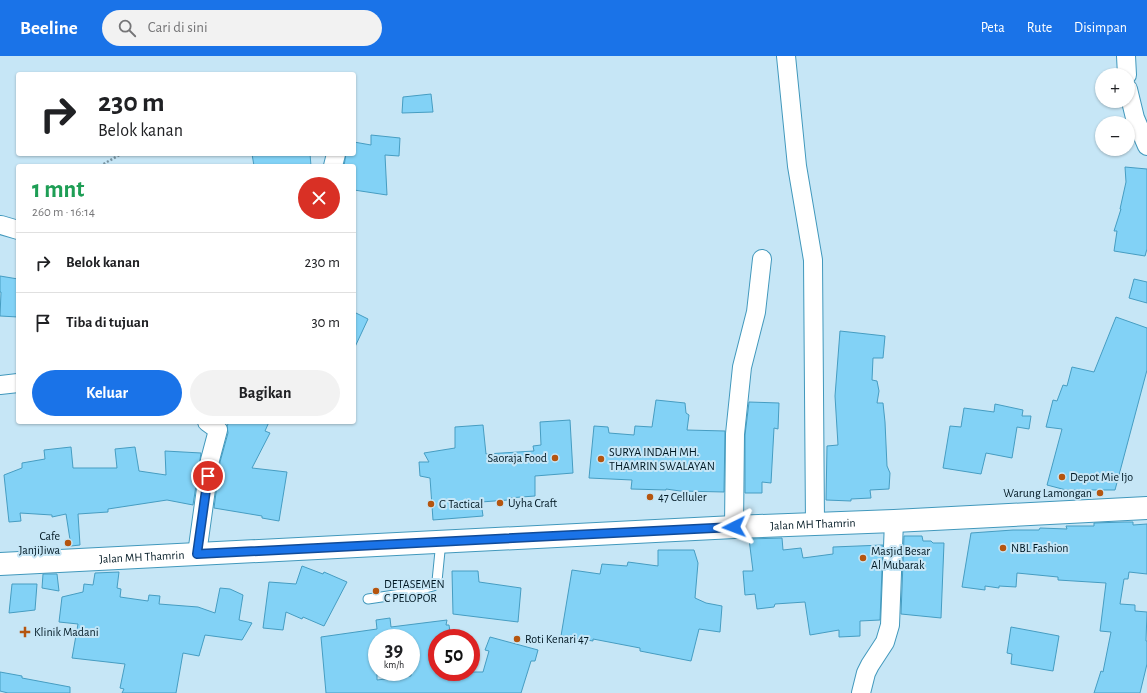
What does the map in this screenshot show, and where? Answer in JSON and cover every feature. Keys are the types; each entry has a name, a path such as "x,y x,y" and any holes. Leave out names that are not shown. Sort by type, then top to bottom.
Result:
{"main road":[{"name":"Jalan MH Thamrin","path":"0,564 1147,508"}],"street":[{"path":"786,56 797,166 813,260 815,524"},
{"path":"1126,56 1127,68"},
{"path":"1133,108 1135,118 1147,146"},
{"path":"1,225 16,229"},
{"path":"734,527 735,434 738,404 742,367 756,312 762,259"},
{"path":"0,385 16,383"},
{"path":"197,554 216,425"},
{"path":"860,693 866,673 885,642 890,625 894,521"}],"lane":[{"path":"368,599 408,593 432,586 437,581 441,542"}],"path":[{"path":"104,164 118,156"}],"building":[{"path":"431,94 433,112 402,113 403,97"},
{"path":"371,135 400,138 399,156 385,155 387,195 356,190 356,164 344,164 346,156 356,156 356,142 371,145"},
{"path":"252,156 310,156 311,164 254,164"},
{"path":"1125,167 1147,169 1147,249 1145,256 1114,251 1117,231 1114,231 1121,209 1126,182"},
{"path":"0,276 16,279 16,317 0,316"},
{"path":"1134,279 1147,282 1147,303 1129,298"},
{"path":"356,313 368,319 356,345"},
{"path":"1116,317 1147,328 1147,370 1115,490 1066,490 1047,485 1062,429 1046,427 1053,400 1057,401 1063,385 1067,386 1072,367 1094,372"},
{"path":"840,331 885,336 883,358 873,358 872,380 877,381 879,391 877,403 883,403 887,466 890,473 889,489 870,490 871,498 851,499 851,501 826,500 827,446 838,445 835,396"},
{"path":"656,400 685,403 686,413 689,415 687,430 725,431 724,492 631,489 632,480 589,478 594,426 608,427 609,433 634,435 635,426 652,427"},
{"path":"749,402 779,403 778,429 774,428 771,483 762,482 762,493 745,493 745,435"},
{"path":"995,404 1023,410 1022,416 1031,416 1029,429 1017,427 1012,458 986,453 981,474 943,468 950,426 961,427 964,408 994,412"},
{"path":"570,420 573,473 535,476 535,496 481,502 483,516 433,520 430,478 420,476 419,462 429,462 424,453 455,448 455,427 483,425 486,454 534,451 533,446 541,445 540,422"},
{"path":"228,424 268,424 265,431 270,433 252,468 287,472 279,521 262,518 262,516 214,508 220,462 228,433"},
{"path":"71,447 73,468 117,468 115,449 135,447 139,471 166,475 165,451 201,453 193,505 167,500 108,509 108,512 78,514 80,545 71,546 66,514 52,517 52,515 20,513 21,521 9,522 4,475 22,468 22,463 45,459 44,450"},
{"path":"1133,522 1133,525 1147,524 1147,574 1129,572 1128,579 1124,579 1120,604 1135,605 1135,611 1147,612 1147,664 1140,693 1094,693 1101,671 1103,672 1111,632 1100,631 1106,583 1058,580 1058,577 1017,573 1016,587 999,586 999,588 985,586 985,590 962,587 971,533 1039,530 1040,528 1067,529 1066,526 1094,526 1094,523"},
{"path":"904,536 922,536 923,541 944,543 941,618 901,614"},
{"path":"782,538 783,550 801,548 803,558 833,554 833,547 883,545 880,620 860,621 860,636 839,637 839,630 810,635 805,602 775,604 774,607 757,609 755,594 745,595 743,571 753,571 749,539"},
{"path":"658,550 694,550 698,563 695,598 706,603 722,606 720,632 699,629 691,661 640,651 640,648 593,639 593,641 561,636 572,570 600,574 602,564 627,566 628,562 658,566"},
{"path":"302,566 323,574 324,572 347,582 324,626 286,612 283,630 263,628 269,582 296,584"},
{"path":"452,571 478,571 479,582 521,588 518,622 453,614"},
{"path":"119,572 117,588 121,589 120,597 148,601 149,595 160,596 159,604 198,607 215,613 220,588 230,589 243,595 239,620 252,623 242,640 205,635 199,656 183,653 176,693 122,693 124,689 120,688 125,664 72,658 78,624 59,622 62,597 83,592 84,584 93,585 95,573"},
{"path":"43,574 57,574 59,591 42,588"},
{"path":"12,584 37,584 35,610 9,613"},
{"path":"390,618 391,627 447,620 446,625 449,625 450,629 428,629 428,681 480,681 480,672 483,672 489,651 485,650 490,637 538,650 535,661 531,661 521,693 326,693 321,637 368,630 368,681 420,681 420,629 377,629 376,620"},
{"path":"1011,627 1059,636 1053,671 1011,664 1012,654 1007,653"},
{"path":"0,672 22,676 22,678 70,687 70,693 8,693 0,691"}],"place":[{"name":"Saoraja Food","path":"555,458"},
{"name":"SURYA INDAH MH. THAMRIN SWALAYAN","path":"601,459"},
{"name":"Depot Mie Ijo","path":"1062,477"},
{"name":"Warung Lamongan","path":"1100,493"},
{"name":"47 Celluler","path":"650,497"},
{"name":"Uyha Craft","path":"500,503"},
{"name":"G Tactical","path":"431,504"},
{"name":"Cafe JanjiJiwa","path":"68,543"},
{"name":"NBL Fashion","path":"1003,548"},
{"name":"Masjid Besar Al Mubarak","path":"863,558"},
{"name":"DETASEMEN C PELOPOR","path":"376,591"},
{"name":"Klinik Madani","path":"25,632"},
{"name":"Roti Kenari 47","path":"517,639"}],"route":[{"path":"208,476 197,554 734,527"}]}
